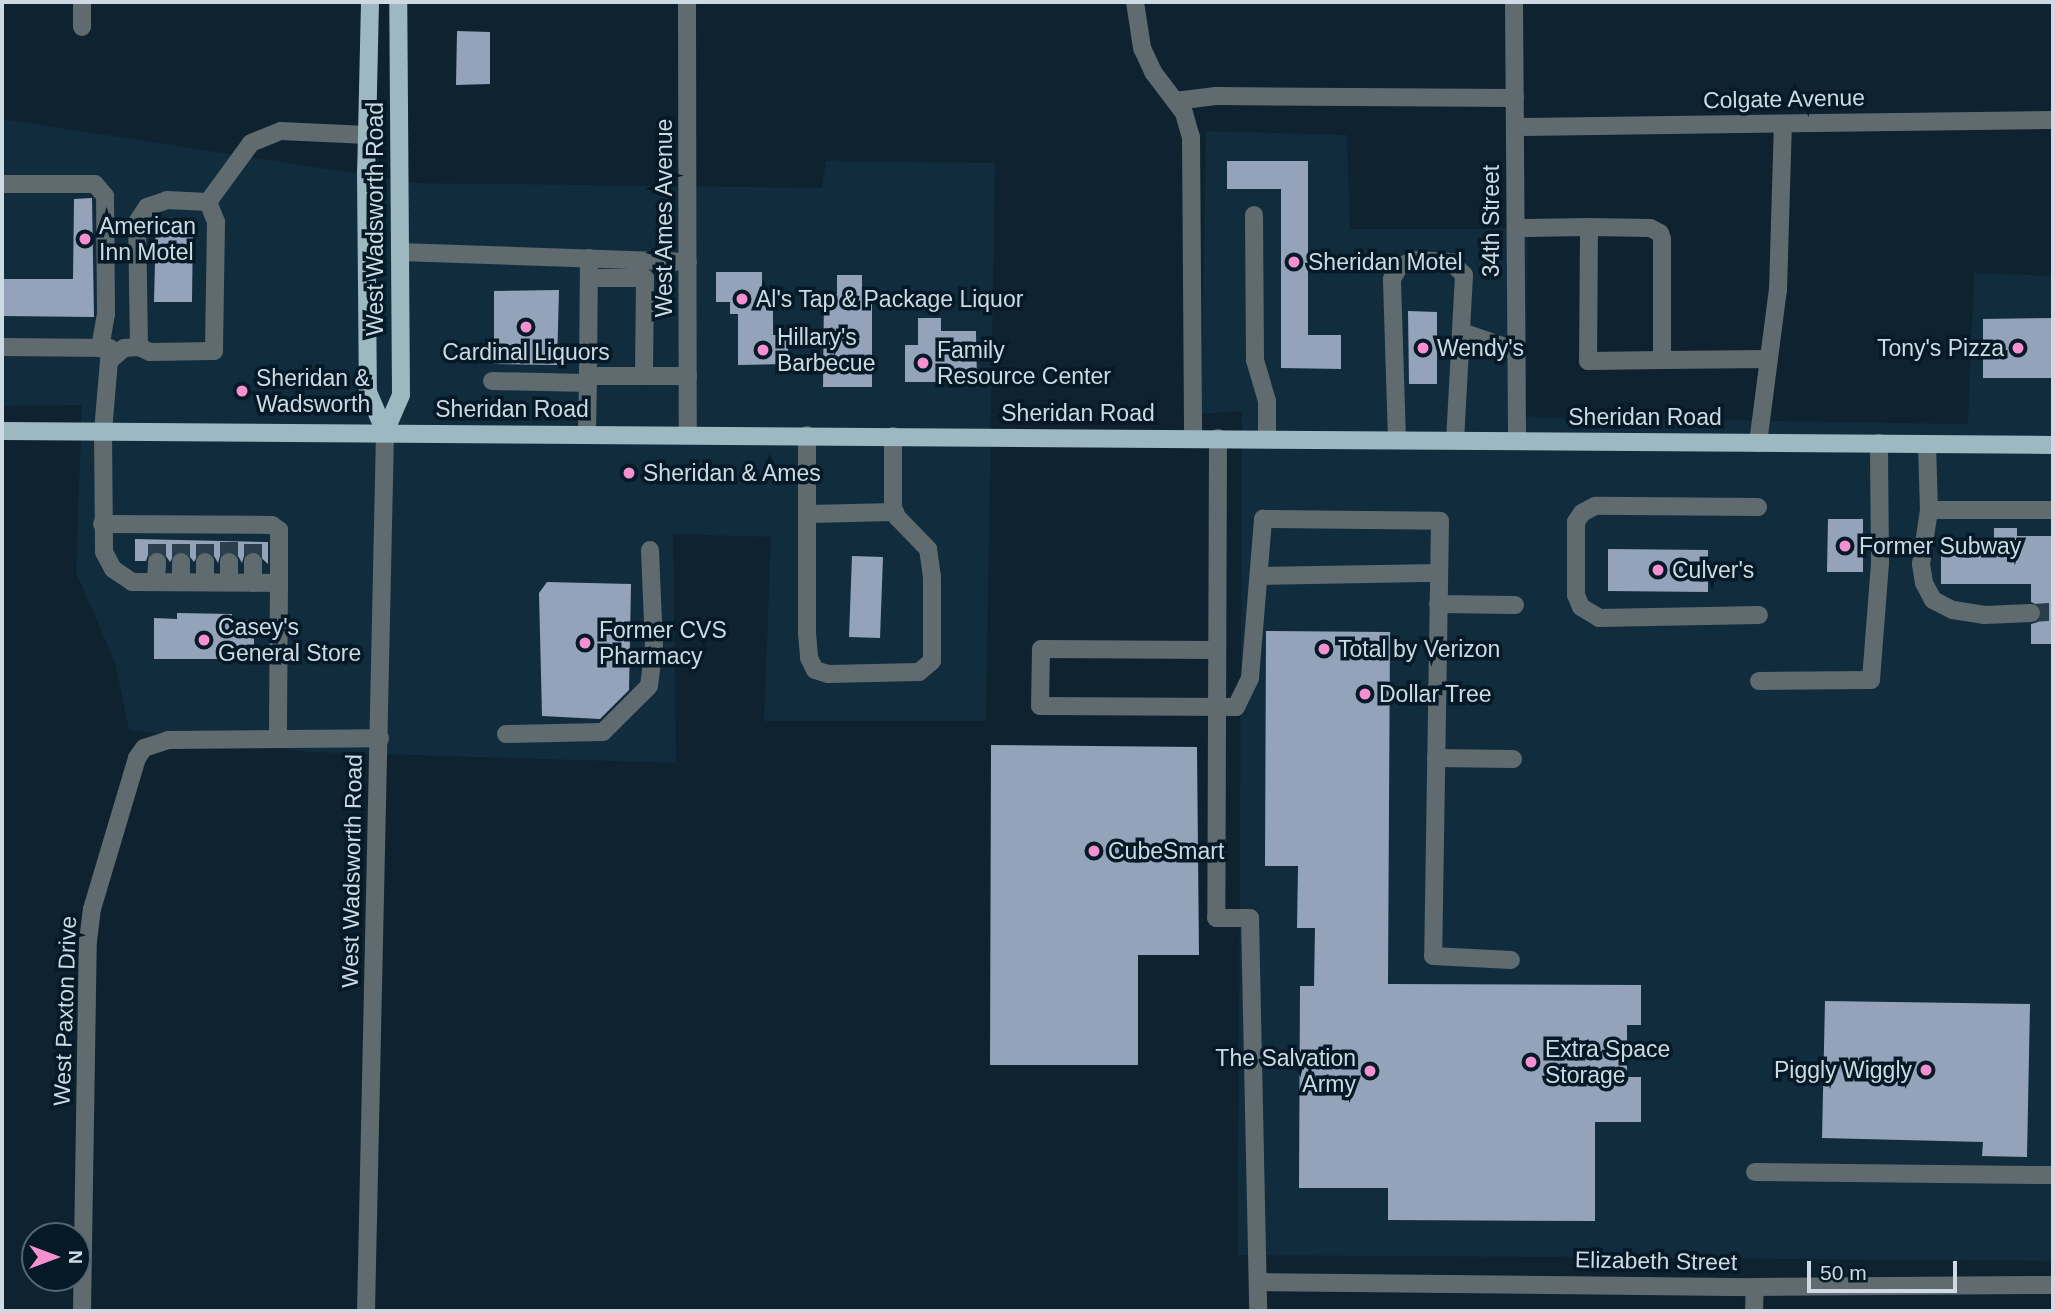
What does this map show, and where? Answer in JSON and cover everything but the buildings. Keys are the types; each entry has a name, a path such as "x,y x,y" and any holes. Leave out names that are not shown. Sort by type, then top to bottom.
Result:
{"main road":[{"name":"West Wadsworth Road","path":"370,2 367,135 368,392 385,432"},
{"name":"West Wadsworth Road","path":"385,432 401,395 398,2"},
{"name":"Sheridan Road","path":"2,430 2053,445"}],"street":[{"path":"82,2 82,27"},
{"name":"West Ames Avenue","path":"687,2 688,435"},
{"path":"1135,2 1142,48 1153,72 1184,113 1191,137 1193,438"},
{"name":"34th Street","path":"1514,2 1517,441"},
{"path":"1175,102 1216,96 1514,98"},
{"name":"Colgate Avenue","path":"1515,127 2053,120"},
{"path":"1758,443 1779,290 1783,124"},
{"path":"208,202 251,143 281,131 367,135"},
{"path":"2,184 95,184 105,196 106,314 100,348"},
{"path":"132,348 137,222 148,207 167,201 208,202"},
{"path":"2,347 132,348 150,352 214,351 216,222 208,202"},
{"path":"1254,215 1255,360 1266,401 1266,439"},
{"path":"1589,227 1588,361 1769,359"},
{"path":"1516,228 1650,228 1660,233 1662,360"},
{"path":"400,252 688,262"},
{"path":"587,434 589,258"},
{"path":"1396,440 1392,279 1399,267 1414,260 1451,262 1464,275 1455,440"},
{"path":"589,278 645,278 644,376"},
{"path":"1462,332 1517,351"},
{"path":"132,348 109,361 103,431 102,524 104,551 113,569 132,582 279,583"},
{"path":"492,381 688,376"},
{"name":"West Wadsworth Road","path":"366,1311 385,432"},
{"path":"807,435 809,659 816,670 828,674 919,672 932,661 932,576 928,549 895,512 893,436"},
{"path":"1219,438 1216,918 1250,918 1258,1311"},
{"path":"1759,681 1871,680 1880,564 1879,443"},
{"path":"1927,444 1929,510 1920,564 1923,583 1933,600 1953,610 1985,615 2031,613"},
{"path":"1758,507 1595,506 1582,513 1576,522 1576,595 1581,607 1599,618 1759,615"},
{"path":"1929,510 2053,510"},
{"path":"808,514 895,512"},
{"path":"1217,650 1041,649 1040,706 1236,707 1250,678 1263,519 1440,521 1433,956 1511,960"},
{"path":"102,524 157,532 253,533 272,525 279,530 278,739"},
{"path":"506,734 603,732 649,686 654,646 650,550"},
{"path":"156,582 157,562"},
{"path":"181,562 181,582"},
{"path":"205,562 205,582"},
{"path":"229,562 229,582"},
{"path":"253,562 253,583"},
{"path":"1260,576 1439,573"},
{"path":"1438,604 1515,605"},
{"name":"West Paxton Drive","path":"82,1311 88,941 95,897 137,758 144,748 168,740 380,738"},
{"path":"1436,758 1513,759"},
{"path":"1755,1172 2053,1175"},
{"name":"Elizabeth Street","path":"1258,1282 1755,1287 2053,1285"},
{"path":"1754,1311 1755,1287"}],"shaded area":[{"path":"2,119 419,183 822,188 826,161 995,163 986,721 764,721 771,537 673,534 676,763 309,752 129,730 115,662 76,572 82,405 2,406"},
{"path":"1206,131 1347,135 1350,229 1528,229 1526,417 1968,424 1974,273 2053,276 2053,1261 1238,1255 1242,411 1201,414"}],"tunnel":[{"path":"157,540 157,562"},
{"path":"181,541 181,562"},
{"path":"205,541 205,562"},
{"path":"229,542 229,562"},
{"path":"253,542 253,562"},
{"path":"2031,613 2053,612"}],"place":[{"name":"American Inn Motel","path":"85,239"},
{"name":"Sheridan Motel","path":"1294,262"},
{"name":"Al's Tap & Package Liquor","path":"742,299"},
{"name":"Cardinal Liquors","path":"526,327"},
{"name":"Wendy's","path":"1423,348"},
{"name":"Tony's Pizza","path":"2018,348"},
{"name":"Hillary's Barbecue","path":"763,350"},
{"name":"Family Resource Center","path":"923,363"},
{"name":"Sheridan & Wadsworth","path":"242,391"},
{"name":"Sheridan & Ames","path":"629,473"},
{"name":"Former Subway","path":"1845,546"},
{"name":"Culver's","path":"1658,570"},
{"name":"Casey's General Store","path":"204,640"},
{"name":"Former CVS Pharmacy","path":"585,643"},
{"name":"Total by Verizon","path":"1324,649"},
{"name":"Dollar Tree","path":"1365,694"},
{"name":"CubeSmart","path":"1094,851"},
{"name":"Extra Space Storage","path":"1531,1062"},
{"name":"Piggly Wiggly","path":"1926,1070"},
{"name":"The Salvation Army","path":"1370,1071"}]}
